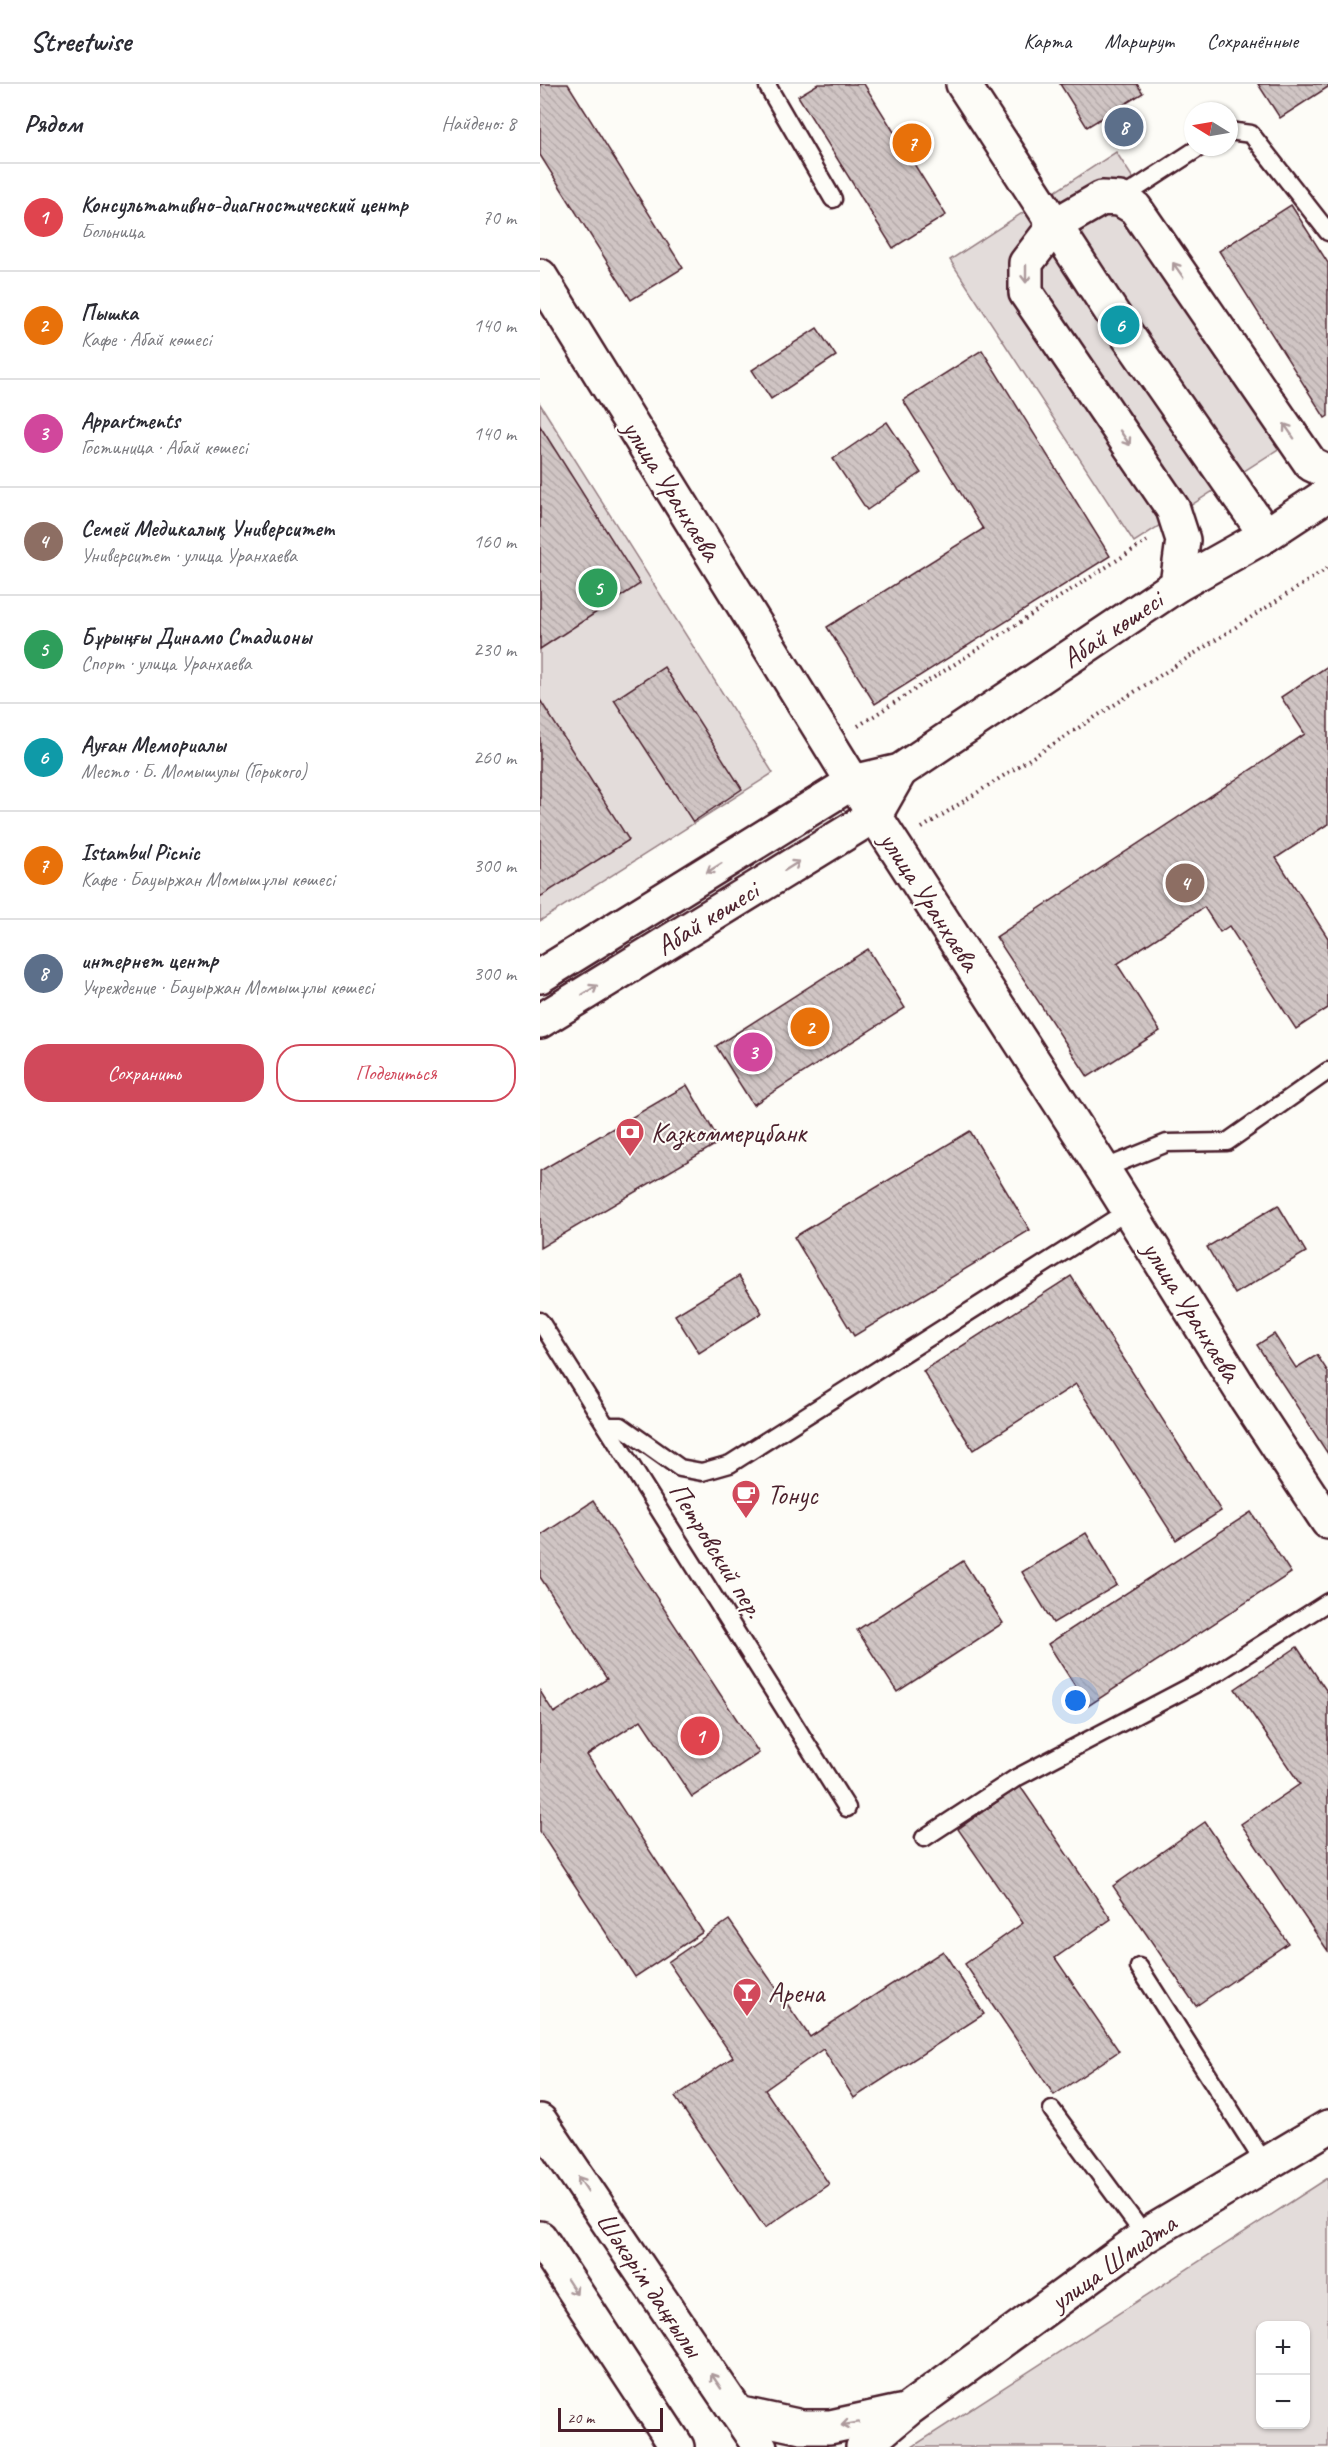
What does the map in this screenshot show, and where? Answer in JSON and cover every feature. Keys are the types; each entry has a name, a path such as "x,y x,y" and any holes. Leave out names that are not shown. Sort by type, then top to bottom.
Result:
{"street":[{"path":"963,84 1120,326 1266,535"},
{"path":"1177,585 1183,540 1173,509 1026,293 1026,263 1055,225 1102,198 1120,199 1135,208 1311,464 1328,472"},
{"name":"улица Уранхаева","path":"540,276 853,782 1103,1169 1246,1398 1328,1522"},
{"name":"Абай көшесі","path":"540,976 853,782 900,771 1177,585 1266,535 1328,494"},
{"path":"874,815 900,771"},
{"name":"Абай көшесі","path":"540,1021 874,815"},
{"name":"Шәкәрім даңғылы","path":"540,2121 759,2447"},
{"name":"улица Шмидта","path":"863,2447 907,2410 1144,2236 1328,2127"},
{"path":"540,2238 677,2447"},
{"name":"улица Шмидта","path":"738,2413 802,2427 830,2427 857,2423 907,2410"}],"lane":[{"path":"768,84 833,199"},
{"path":"1238,133 1251,134 1328,232"},
{"path":"1120,199 1186,156"},
{"path":"1103,1169 1167,1143 1227,1142 1328,1071"},
{"path":"608,1426 621,1426 680,1468 702,1472 730,1464 1129,1210"},
{"name":"Петровский пер.","path":"540,1321 847,1808"},
{"path":"924,1838 1016,1778 1218,1672 1328,1602"},
{"path":"1139,1966 1265,2164"},
{"path":"1052,2110 1144,2236"}],"path":[{"path":"829,744 1177,522"},
{"path":"894,846 1328,568"}],"shaded area":[{"path":"1116,152 1300,435 1134,542 950,260"},
{"path":"540,404 773,773 540,921"},
{"path":"1328,2178 1328,2447 912,2447"}],"building":[{"path":"540,84 568,84 683,268 631,300 540,155"},
{"path":"818,84 864,84 946,215 893,248 798,96"},
{"path":"1060,84 1137,84 1143,93 1087,127"},
{"path":"1258,84 1328,84 1328,87 1280,118"},
{"path":"1291,205 1328,263 1328,416 1325,418 1219,251"},
{"path":"817,328 836,356 771,399 752,370"},
{"path":"982,350 1110,556 875,704 827,627 983,529 903,400"},
{"path":"887,422 921,473 867,510 833,459"},
{"path":"540,426 640,584 540,649"},
{"path":"1328,666 1328,824 1276,858 1328,938 1328,1008 1296,1029 1229,926 1220,932 1204,907 1117,964 1160,1031 1088,1077 996,937 1305,734 1281,697"},
{"path":"664,667 742,789 693,822 614,700"},
{"path":"540,700 629,840 540,897"},
{"path":"868,949 905,1008 753,1105 716,1046"},
{"name":"Казкоммерцбанк","path":"687,1085 720,1142 540,1248 540,1171"},
{"path":"970,1131 1030,1230 854,1336 794,1237"},
{"path":"1278,1205 1306,1252 1235,1294 1207,1247"},
{"path":"739,1276 762,1313 699,1353 675,1315"},
{"path":"1071,1276 1221,1511 1176,1540 1076,1384 973,1450 923,1371"},
{"path":"1274,1334 1296,1368 1317,1355 1328,1372 1328,1454 1257,1345"},
{"path":"593,1501 759,1753 692,1797 641,1720 587,1755 703,1932 635,1977 540,1832 540,1691 554,1713 607,1679 540,1577 540,1536"},
{"path":"1251,1512 1291,1573 1088,1706 1048,1644"},
{"path":"1086,1533 1117,1585 1053,1623 1022,1572"},
{"path":"963,1561 1003,1623 897,1692 857,1630"},
{"path":"1297,1647 1328,1693 1328,1951 1241,1824 1300,1784 1235,1689"},
{"path":"1020,1786 1111,1919 1055,1958 1119,2051 1054,2095 965,1964 1023,1923 958,1829"},
{"path":"1205,1822 1288,1943 1196,2006 1113,1886"},
{"path":"729,1920 810,2037 943,1951 984,2014 854,2098 823,2049 765,2090 829,2184 765,2228 675,2097 733,2057 668,1962"}],"place":[{"name":"интернет центр","path":"1124,127"},
{"name":"Istambul Picnic","path":"912,143"},
{"name":"Ауған Мемориалы","path":"1120,325"},
{"name":"Бұрыңғы Динамо Стадионы","path":"598,588"},
{"name":"Семей Медикалық Университет","path":"1185,883"},
{"name":"Пышка","path":"810,1027"},
{"name":"Appartments","path":"753,1052"},
{"name":"Казкоммерцбанк","path":"630,1158"},
{"name":"Тонус","path":"746,1520"},
{"name":"Консультативно-диагностический центр","path":"700,1736"},
{"name":"Арена","path":"747,2018"}]}
